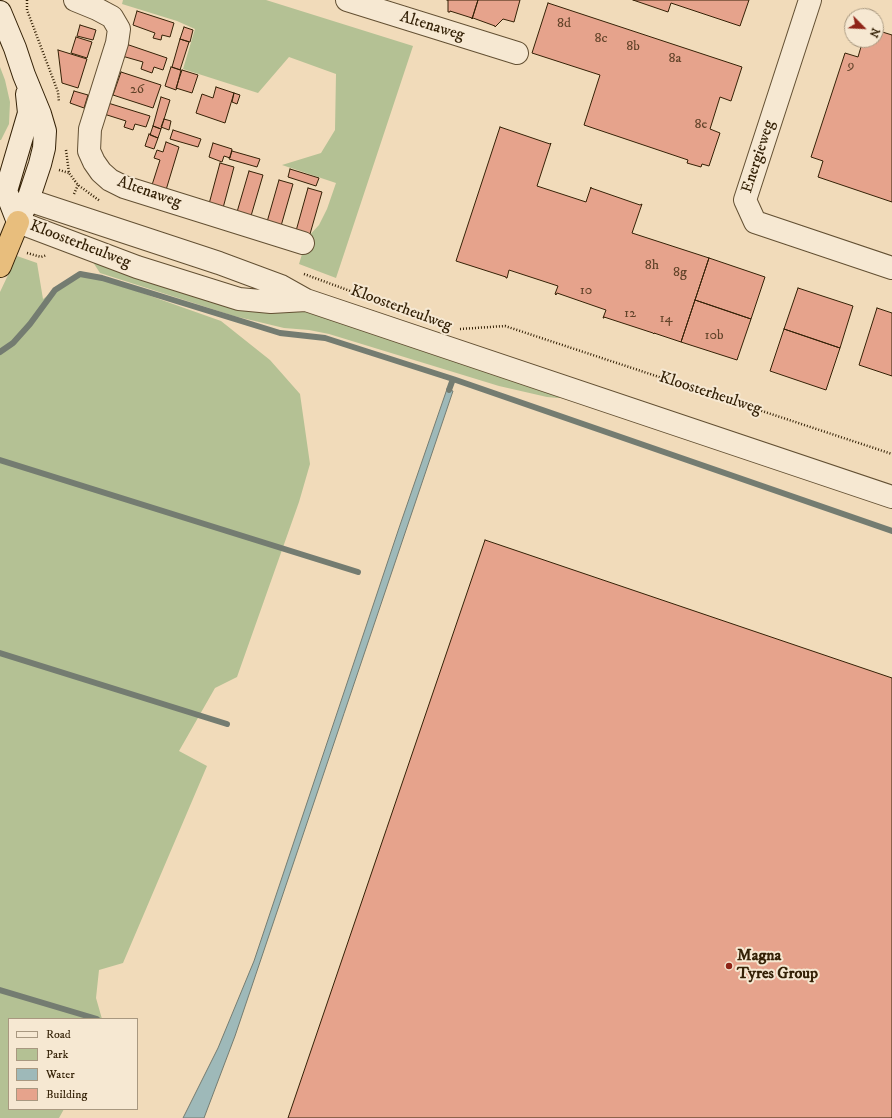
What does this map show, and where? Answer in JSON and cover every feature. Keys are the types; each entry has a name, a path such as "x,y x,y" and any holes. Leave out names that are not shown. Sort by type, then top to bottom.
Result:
{"highway":[{"path":"0,266 9,218"}],"street":[{"name":"Altenaweg","path":"75,0 112,17 119,29 117,43 90,129 89,151 101,172 110,180 124,187 303,243"},
{"name":"Altenaweg","path":"347,0 517,53"},
{"name":"Energieweg","path":"810,0 745,200 755,222 892,268"},
{"path":"0,12 45,130 44,148 28,200 9,218"},
{"path":"9,218 3,190 29,113 24,75"},
{"name":"Kloosterheulweg","path":"3,190 28,200 219,263 281,286 306,300 892,497"},
{"name":"Kloosterheulweg","path":"9,218 137,267 239,300 270,302 306,300"}],"path":[{"path":"69,173 78,185 105,204"},
{"name":"Kloosterheulweg","path":"299,272 366,296"},
{"name":"Kloosterheulweg","path":"455,330 505,326 892,454"}],"green space":[{"path":"123,0 266,0 413,46 336,278 299,264 307,238 319,225 327,209 336,183 282,165 321,153 335,130 336,74 289,57 258,93 183,69 195,29 177,21 122,4"},
{"path":"0,67 5,80 10,102 9,124 1,140 0,140"},
{"path":"17,256 37,263 43,299 80,271 221,321 270,360 300,394 310,464 299,502 237,677 215,688 179,751 207,766 123,963 99,970 96,998 102,1018 8,1018 8,1110 63,1110 59,1118 0,1118 0,292"},
{"path":"89,256 319,312 569,396 558,398 547,397 499,386 329,334 309,330 284,328 234,316 100,273"}],"water":[{"path":"447,389 453,391 235,1036 204,1118 183,1118 218,1048 254,961"}],"building":[{"path":"448,0 478,0 472,19 450,11 448,12"},
{"path":"478,0 520,0 514,22 503,19 495,27 473,18 472,19"},
{"path":"633,0 749,0 740,26 671,3 668,12"},
{"path":"548,3 742,67 731,101 720,97 710,129 720,133 709,166 702,164 701,167 687,163 688,160 584,125 600,75 532,53"},
{"path":"137,11 174,23 170,37 162,35 161,40 153,38 155,33 133,25"},
{"path":"80,25 96,30 93,40 77,36"},
{"path":"184,27 193,30 190,42 180,39"},
{"path":"884,32 892,35 892,202 818,177 823,161 811,157 845,53 858,57 861,48 884,48"},
{"path":"76,37 92,42 87,58 71,53"},
{"path":"180,39 189,42 180,70 172,67"},
{"path":"126,44 167,58 163,70 154,67 152,73 141,69 143,62 122,56"},
{"path":"58,50 87,59 78,88 62,83"},
{"path":"171,67 181,70 176,90 165,86"},
{"path":"182,70 198,75 192,93 176,88"},
{"path":"121,72 161,85 153,108 113,95"},
{"path":"216,87 234,93 225,123 196,113 202,94 213,98"},
{"path":"74,91 88,95 84,108 70,103"},
{"path":"234,93 240,95 237,104 232,102"},
{"path":"161,97 170,100 161,129 153,126"},
{"path":"108,103 150,116 146,127 135,124 133,130 124,127 126,121 104,114"},
{"path":"164,119 171,121 169,130 161,127"},
{"path":"153,126 161,129 158,138 150,135"},
{"path":"500,127 550,144 551,143 537,186 586,202 591,187 640,205 642,204 632,233 709,258 681,342 604,317 603,318 606,310 557,293 556,295 558,286 509,270 506,278 456,261"},
{"path":"173,130 201,139 198,147 170,139"},
{"path":"149,134 158,138 154,149 145,146"},
{"path":"166,142 179,147 166,190 152,185 160,160 154,158 157,150 163,152"},
{"path":"213,143 232,149 230,158 224,156 222,162 209,157"},
{"path":"232,151 260,159 257,167 229,159"},
{"path":"220,163 234,167 223,208 209,204"},
{"path":"290,169 319,178 316,186 288,177"},
{"path":"249,171 263,175 251,216 237,212"},
{"path":"279,180 293,184 281,226 267,222"},
{"path":"308,188 322,192 310,234 296,231"},
{"path":"709,258 765,277 751,319 695,300"},
{"path":"798,288 853,306 840,348 784,329"},
{"path":"695,300 751,319 737,360 681,342"},
{"path":"877,308 892,313 892,376 859,365"},
{"path":"784,329 840,348 826,390 770,371"},
{"path":"485,540 892,678 892,1118 288,1118"}],"waterway":[{"path":"0,352 13,343 30,324 55,290 80,274 102,278 280,333 325,338 453,379 892,531"},
{"path":"449,390 453,379"},
{"path":"0,460 358,572"},
{"path":"0,653 227,724"},
{"path":"0,990 94,1018"}],"place":[{"name":"Magna Tyres Group","path":"729,966"}]}
